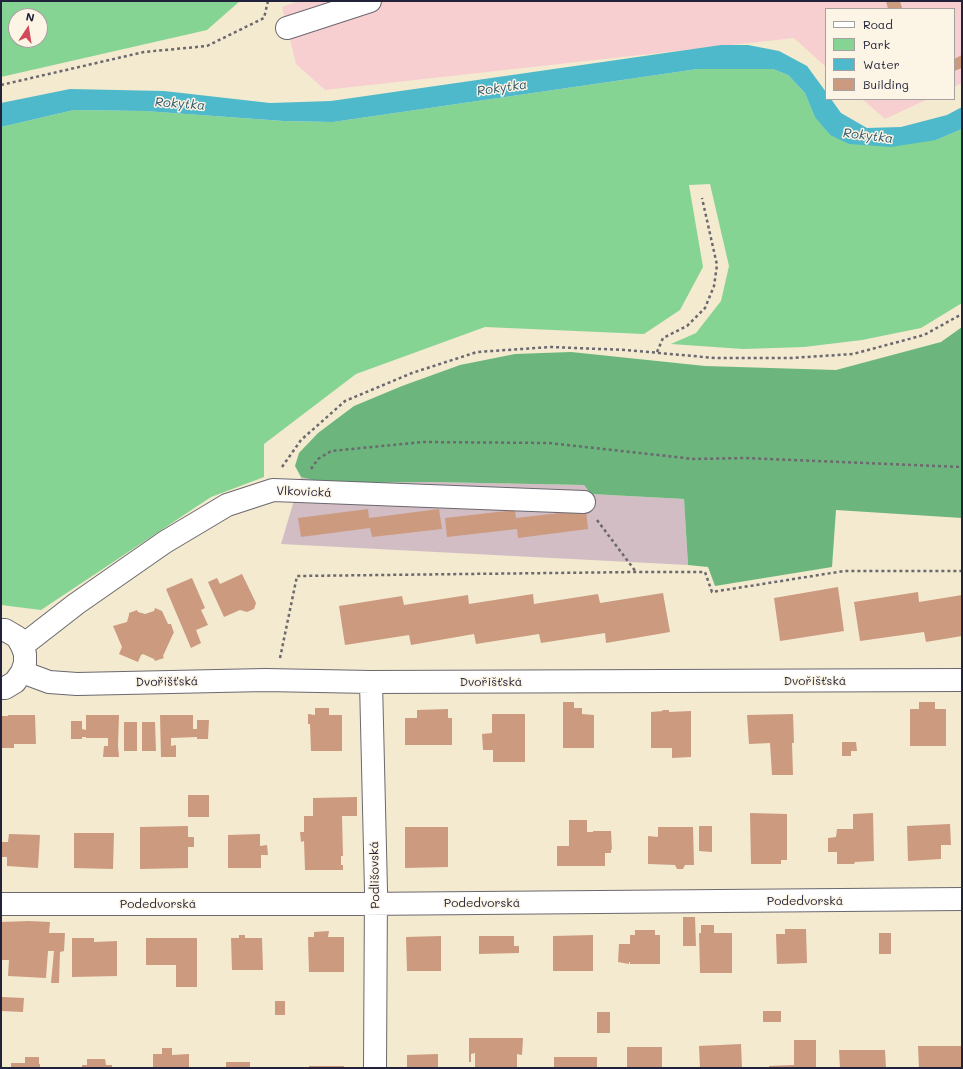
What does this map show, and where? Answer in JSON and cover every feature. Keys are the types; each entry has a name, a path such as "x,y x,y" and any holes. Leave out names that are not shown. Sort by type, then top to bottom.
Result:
{"street":[{"path":"287,28 370,1"},
{"name":"Vlkovická","path":"22,646 76,604 165,542 227,505 273,490 584,502"},
{"path":"1,630 5,630 17,637 25,654 25,663 22,672 15,682 5,688 1,688"},
{"name":"Dvořišťská","path":"22,672 49,682 77,684 276,680 371,682 962,680"},
{"name":"Podlišovská","path":"371,682 376,904 375,1068"},
{"name":"Podedvorská","path":"1,904 376,904 962,899"}],"path":[{"path":"1,85 144,52 207,46 264,18 268,1"},
{"path":"657,352 663,338 687,326 705,308 714,286 717,265 702,198"},
{"path":"273,490 279,471 301,440 345,401 412,373 477,352 551,347 657,352 715,358 791,358 853,354 924,335 962,314"},
{"path":"296,491 318,459 331,451 422,442 549,443 694,459 746,458 962,467"},
{"path":"584,502 636,572"},
{"path":"276,680 297,576 705,572 712,592 844,571 962,571"}],"shaded area":[{"path":"298,1 962,1 962,83 955,86 955,8 825,8 825,66 794,38 325,90 296,64 282,7"},
{"path":"863,100 926,100 885,119"},
{"path":"301,477 324,483 430,482 584,485 591,494 684,499 688,565 281,544"}],"green space":[{"path":"1,1 240,1 207,30 1,77"},
{"path":"698,69 773,69 788,75 805,93 815,116 830,135 936,140 962,129 962,303 921,328 862,340 804,347 743,349 671,344 696,333 721,301 729,266 710,184 689,185 703,267 680,310 644,334 485,327 356,374 264,444 264,477 211,497 41,610 1,605 1,127 74,110 145,111 283,121 333,122"},
{"path":"962,327 962,518 836,510 832,567 715,586 708,567 688,565 684,499 591,494 584,485 430,482 324,483 301,477 295,466 299,453 318,433 354,406 402,386 460,365 515,354 571,352 705,366 836,370 941,342"}],"water":[{"name":"Rokytka","path":"721,45 748,45 779,51 807,66 825,91 825,100 832,100 841,113 867,128 901,127 947,115 962,107 962,129 936,140 891,147 849,144 830,135 815,117 805,93 788,75 773,69 698,69 333,122 283,121 145,111 74,110 1,127 1,103 70,89 164,91 270,103 331,101"}],"building":[{"path":"886,1 900,1 902,8 888,8"},
{"path":"962,55 962,68 955,71 955,58"},
{"path":"368,509 369,518 439,509 442,529 372,537 370,528 301,537 298,518"},
{"path":"515,510 516,518 586,510 588,529 518,538 517,529 447,537 445,518"},
{"path":"242,574 256,603 254,609 247,612 240,610 224,617 208,582 217,578 220,584"},
{"path":"192,578 205,608 201,610 208,625 196,630 201,643 191,648 166,589"},
{"path":"838,587 844,631 780,641 774,598"},
{"path":"918,592 919,602 962,595 962,636 926,642 924,632 860,641 854,602"},
{"path":"663,593 670,632 606,643 605,633 541,643 539,634 476,644 474,634 411,645 409,635 345,645 339,606 402,596 404,605 468,595 469,604 533,594 534,604 598,594 600,603"},
{"path":"155,608 162,611 168,624 171,624 174,633 163,656 164,658 155,661 154,659 143,654 138,662 119,654 122,647 113,626 127,622 129,613 137,610 138,612 145,614 154,611"},
{"path":"563,702 574,702 574,708 582,708 582,714 594,715 594,748 563,748"},
{"path":"919,702 935,702 935,709 946,709 946,746 910,746 910,709 919,709"},
{"path":"315,708 329,708 329,715 342,715 342,751 311,751 308,714 315,715"},
{"path":"448,709 448,718 452,718 452,745 405,745 405,718 417,718 417,710"},
{"path":"662,710 669,710 669,712 691,711 691,757 672,758 672,748 651,748 651,712 663,711"},
{"path":"492,714 525,714 525,762 493,762 493,750 483,750 482,734 492,733"},
{"path":"793,714 793,775 772,775 770,743 749,744 747,715"},
{"path":"35,715 36,744 14,744 14,748 1,748 1,716"},
{"path":"86,715 119,715 119,757 103,757 104,746 108,746 108,738 82,737 82,739 71,739 71,721 82,721 82,729 86,730"},
{"path":"160,715 193,715 193,729 197,729 197,720 209,720 208,739 197,739 197,737 171,738 171,746 176,745 176,757 161,757"},
{"path":"124,722 137,722 137,751 124,751"},
{"path":"142,722 155,722 156,751 142,751"},
{"path":"842,742 856,742 857,751 851,751 851,756 842,756"},
{"path":"188,795 209,795 209,817 188,817"},
{"path":"357,797 357,816 342,816 343,856 341,856 341,865 343,865 343,870 305,870 304,841 301,842 300,832 304,832 304,816 313,816 313,798"},
{"path":"750,813 787,814 787,860 781,860 781,864 751,864"},
{"path":"873,813 874,861 855,862 854,864 837,864 837,852 828,852 828,838 836,837 837,829 853,829 853,814"},
{"path":"569,820 587,820 587,832 611,831 612,850 611,849 611,853 605,853 605,866 557,866 557,846 569,846"},
{"path":"950,824 951,845 941,845 941,859 908,861 907,826"},
{"path":"188,826 188,837 194,837 194,847 188,847 188,868 140,869 140,827"},
{"path":"699,826 712,826 712,852 699,851"},
{"path":"405,827 448,827 448,867 405,868"},
{"path":"658,827 693,827 694,865 685,865 683,869 677,869 675,865 648,864 648,836 658,837"},
{"path":"74,833 114,833 113,869 74,868"},
{"path":"9,834 40,835 38,868 7,866 7,857 1,857 1,842 8,842"},
{"path":"260,834 260,846 267,845 268,855 261,855 261,868 228,868 228,835"},
{"path":"683,917 695,917 696,946 683,946"},
{"path":"1,922 50,922 49,933 65,933 64,951 60,952 59,983 51,983 54,951 48,951 46,978 8,976 9,960 1,960"},
{"path":"701,925 714,925 714,933 732,933 732,973 700,973 699,933 701,933"},
{"path":"785,929 806,929 807,963 777,964 776,934 785,934"},
{"path":"635,930 655,930 655,935 660,935 660,964 630,964 629,962 629,964 618,962 619,944 630,944 630,935 635,935"},
{"path":"329,931 328,937 344,937 344,972 309,972 308,937 314,937 314,932"},
{"path":"879,933 891,933 891,954 879,954"},
{"path":"239,935 245,935 245,938 262,938 263,970 232,970 231,938 239,938"},
{"path":"593,935 593,971 553,971 553,936"},
{"path":"441,936 441,971 407,971 406,937"},
{"path":"479,936 514,936 514,946 519,946 519,953 479,954"},
{"path":"72,938 94,938 94,942 117,941 117,976 72,977"},
{"path":"146,938 197,938 197,987 176,987 176,965 146,965"},
{"path":"2,997 24,998 23,1012 2,1011"},
{"path":"275,1001 285,1001 285,1015 275,1015"},
{"path":"763,1011 781,1011 781,1022 763,1022"},
{"path":"597,1012 610,1012 610,1033 597,1033"},
{"path":"469,1038 523,1038 522,1055 517,1054 517,1068 475,1068 475,1053 471,1054 471,1062 469,1062"},
{"path":"794,1040 816,1040 816,1068 769,1068 769,1066 794,1065"},
{"path":"741,1044 742,1068 700,1068 699,1046"},
{"path":"918,1046 962,1046 962,1068 919,1068"},
{"path":"627,1047 662,1047 662,1068 627,1068"},
{"path":"162,1048 172,1048 172,1055 189,1054 189,1068 153,1068 153,1054 162,1054"},
{"path":"839,1050 885,1050 886,1068 840,1068"},
{"path":"438,1054 438,1068 407,1068 407,1055"},
{"path":"25,1057 39,1057 40,1068 11,1068 11,1063 25,1063"},
{"path":"554,1057 597,1057 597,1068 554,1068"},
{"path":"87,1059 105,1059 106,1065 112,1065 112,1068 82,1068 82,1065 87,1065"},
{"path":"226,1062 250,1062 250,1068 226,1068"},
{"path":"309,1066 344,1066 344,1068 309,1068"}]}
